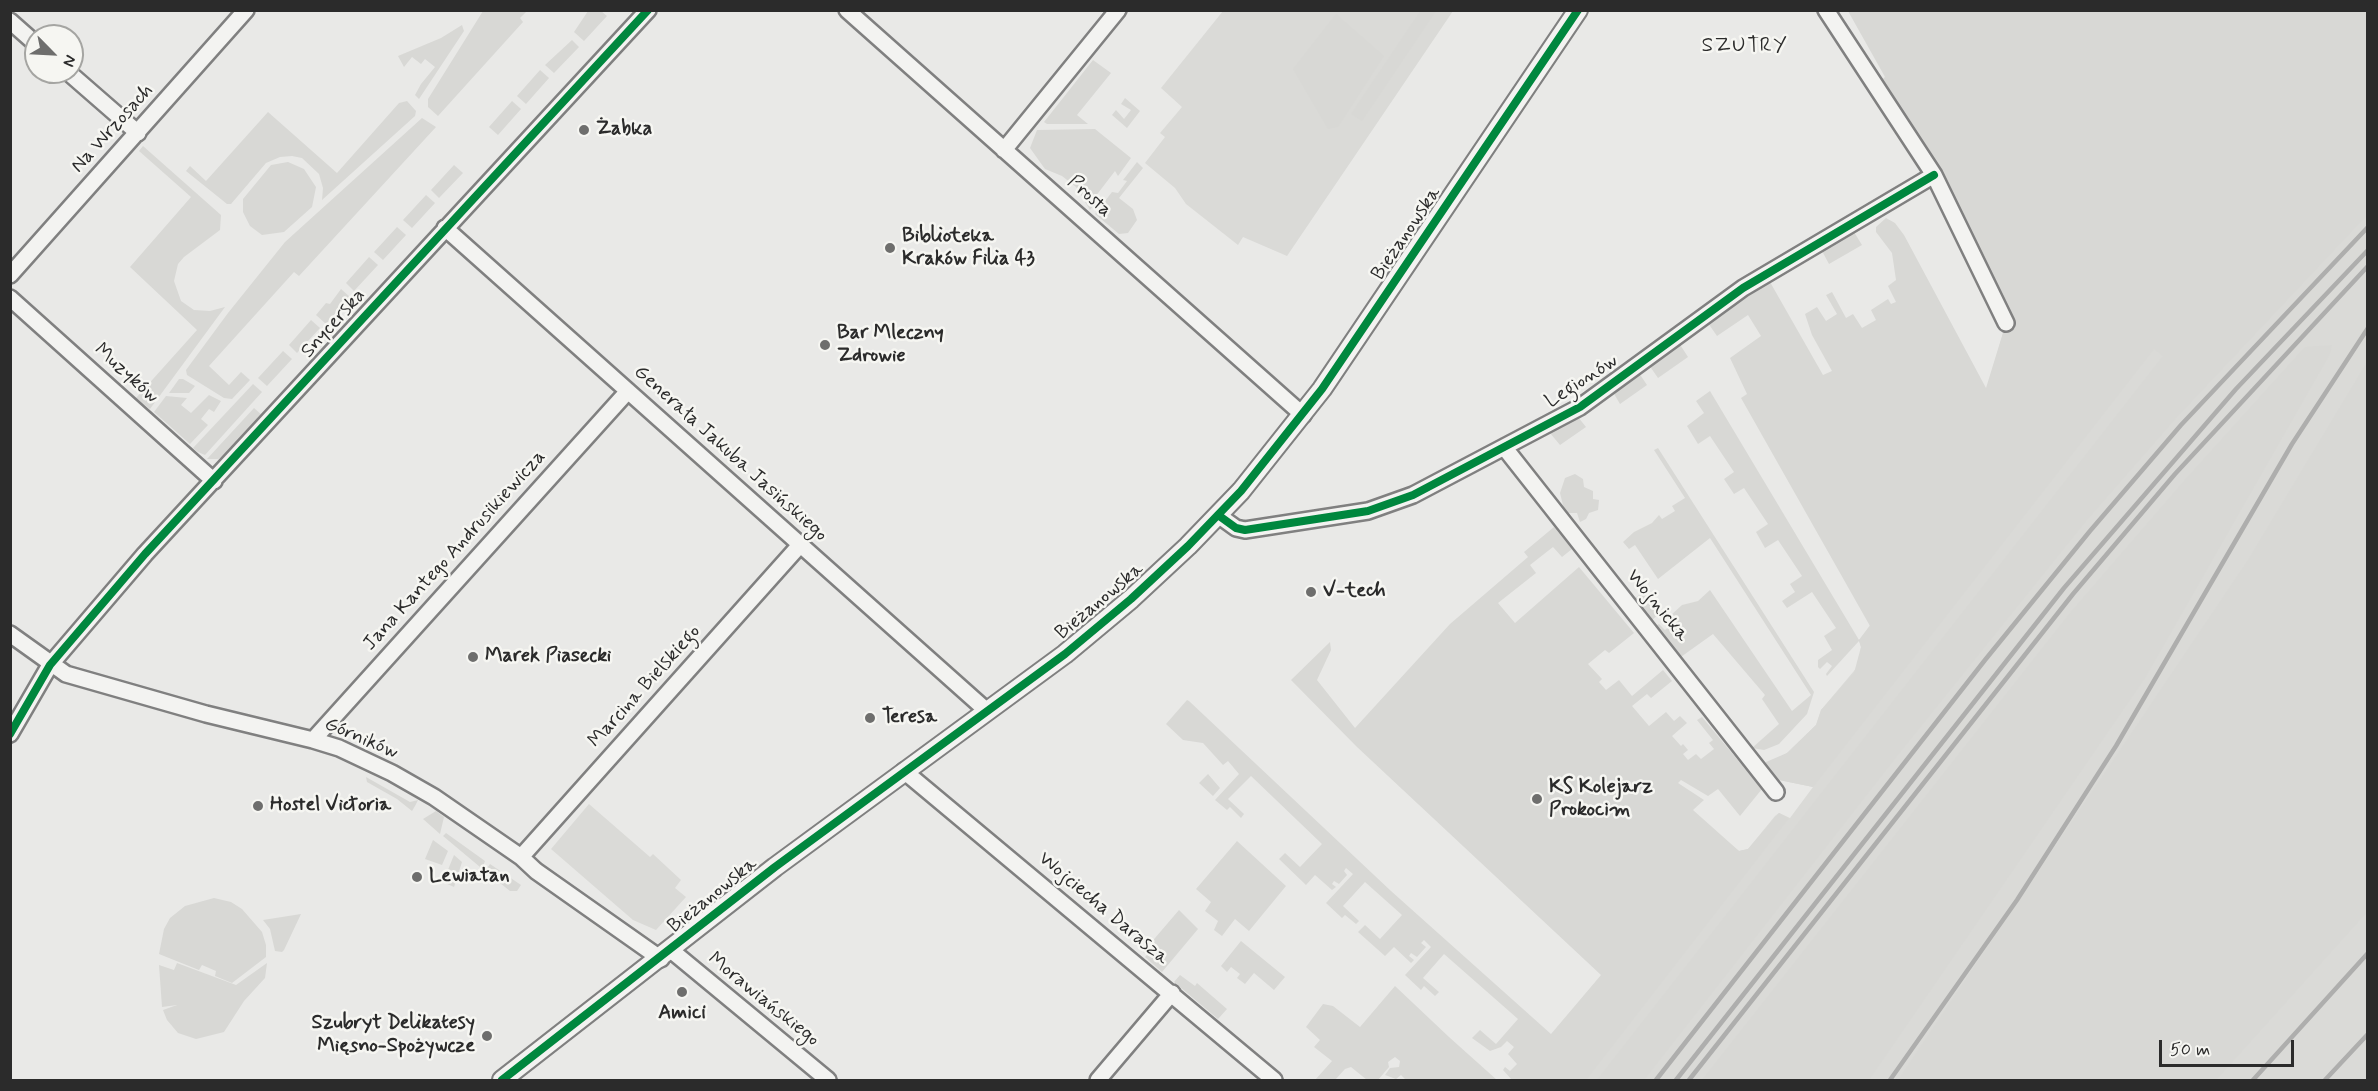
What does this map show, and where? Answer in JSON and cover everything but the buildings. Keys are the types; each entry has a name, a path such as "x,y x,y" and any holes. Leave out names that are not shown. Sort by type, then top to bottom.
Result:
{"street":[{"name":"Na Wrzosach","path":"10,274 246,10"},
{"name":"Snycerska","path":"10,734 50,665 145,554 648,10"},
{"name":"Prosta","path":"848,10 1303,415"},
{"path":"1004,150 1118,10"},
{"name":"Bieżanowska","path":"502,1080 666,955 775,867 1116,613 1218,515 1303,415 1578,10"},
{"path":"1826,10 1934,175 2006,322"},
{"path":"10,21 24,33"},
{"path":"82,84 138,133"},
{"name":"Legionów","path":"1218,515 1236,528 1245,531 1368,511 1413,495 1580,407 1722,302 1778,266 1934,175"},
{"name":"Generała Jakuba Jasińskiego","path":"445,228 987,711"},
{"name":"Muzyków","path":"10,298 214,481"},
{"name":"Jana Kantego Andrusikiewicza","path":"313,740 628,391"},
{"name":"Wojnicka","path":"1504,447 1776,792"},
{"name":"Marcina Bielskiego","path":"521,857 800,544"},
{"name":"Górników","path":"10,634 50,665 66,674 313,740 339,748 392,773 434,797 521,857 546,878 666,955"},
{"name":"Wojciecha Darasza","path":"904,771 1274,1080"},
{"name":"Morawiańskiego","path":"666,955 828,1080"},
{"path":"1098,1080 1172,993"}],"shaded area":[{"path":"1421,10 1436,11 1362,121 1351,114"},
{"path":"483,11 527,11 520,18 523,22 438,116 428,107 428,99"},
{"path":"588,11 601,11 607,16 584,41 574,32"},
{"path":"1223,11 1453,11 1287,256 1243,237 1238,245 1186,204 1175,188 1145,163 1165,137 1160,133 1182,107 1161,88"},
{"path":"1848,11 2367,11 2367,215 2176,418 2086,521 1897,756 1644,1080 1597,1080 2163,356 2154,349 1813,787 1779,780 1766,770 1764,767 1766,762 1787,753 1816,725 1821,710 1854,673 1861,647 1859,641 1827,676 1832,666 1827,662 1820,669 1818,667 1818,660 1832,650 1824,636 1836,628 1812,592 1787,608 1782,601 1795,592 1790,584 1802,576 1778,540 1765,548 1756,532 1768,524 1744,488 1734,494 1724,479 1734,472 1710,436 1698,444 1687,426 1704,413 1696,401 1710,391 1859,640 1870,626 1741,398 1747,394 1730,358 1761,336 1748,315 1717,336 1708,323 1770,282 1823,375 1832,371 1812,335 1805,314 1817,307 1826,321 1837,314 1826,295 1832,292 1846,318 1853,314 1862,328 1876,320 1871,310 1888,299 1891,304 1896,302 1888,286 1896,280 1892,253 1876,232 1876,227 1886,218 1895,223 1904,235 1986,388 2006,323 1876,85 1885,77"},
{"path":"2367,11 2367,1080 1512,1080 1722,838 1739,851 1748,849 1779,813 1790,818 1813,787 1779,780 1764,765 1787,753 1816,725 1821,710 1859,665 1861,647 1859,640 1923,554 1971,442 2009,313"},
{"path":"1336,14 1384,56 1338,127 1328,129 1293,69"},
{"path":"462,25 464,31 419,99 415,95 435,67 425,59 421,64 412,57 404,67 398,56 441,38"},
{"path":"572,40 579,47 554,73 545,65"},
{"path":"1093,60 1111,73 1077,115 1088,124 1047,124 1044,122"},
{"path":"540,70 549,78 526,104 517,96"},
{"path":"1125,98 1140,111 1127,128 1112,115 1116,110 1124,119 1131,110 1121,104"},
{"path":"407,101 416,111 415,116 322,200 323,188 319,174 302,158 280,157 266,163 231,204 227,204 186,171 190,166 206,181 268,112 337,173 399,103"},
{"path":"512,101 521,109 498,135 489,127"},
{"path":"422,118 436,127 299,276 294,272 209,366 229,385 241,372 250,380 232,399 224,398 187,375 186,370 228,313 285,242"},
{"path":"1095,129 1131,158 1118,176 1115,171 1092,201 1093,206 1090,210 1076,187 1062,176 1045,169 1030,148 1037,130"},
{"path":"143,146 221,215 220,230 184,257 178,264 174,281 181,301 194,310 210,311 225,307 150,409 136,398 197,330 130,267 191,197 139,151"},
{"path":"288,162 304,169 316,187 312,207 284,232 262,235 250,226 243,212 243,199 271,165"},
{"path":"1137,162 1143,168 1119,198 1133,209 1137,220 1128,233 1119,234 1095,214 1112,192 1118,193 1127,181 1123,180"},
{"path":"454,165 463,173 439,198 431,190"},
{"path":"426,195 435,203 412,228 403,220"},
{"path":"397,227 406,235 383,260 374,252"},
{"path":"1854,232 1862,245 1829,264 1822,251"},
{"path":"369,257 378,265 354,291 346,283"},
{"path":"341,289 350,297 326,324 316,315 326,303 330,304"},
{"path":"311,320 320,328 297,353 289,345"},
{"path":"1679,343 1688,357 1658,378 1649,365"},
{"path":"2332,345 2330,354 2145,678 1869,1080 1702,1080 2070,613 2184,481 2305,347"},
{"path":"283,351 292,359 267,386 258,378"},
{"path":"2367,362 2367,912 2216,1080 1898,1080 2248,560"},
{"path":"1639,373 1647,385 1620,404 1613,392"},
{"path":"179,379 195,386 189,393 169,393"},
{"path":"253,384 262,392 205,455 193,448"},
{"path":"209,395 221,401 214,412 209,409 201,419 208,425 190,444 154,412 166,396 187,398 181,405 191,413"},
{"path":"254,408 263,416 228,454 218,459 207,459"},
{"path":"1578,417 1586,427 1560,445 1550,433"},
{"path":"1658,448 1814,692 1807,714 1779,744 1764,750 1752,748 1779,724 1762,699 1765,695 1713,634 1678,659 1633,600 1644,591 1661,612 1651,621 1655,626 1659,624 1665,630 1675,622 1670,616 1682,605 1698,601 1710,590 1792,711 1811,695 1710,538 1658,579 1635,545 1629,549 1623,542 1634,532 1652,523 1659,515 1662,519 1675,511 1672,506 1685,498 1654,450"},
{"path":"1575,474 1583,479 1584,487 1593,491 1593,499 1599,500 1598,510 1589,513 1586,519 1580,522 1577,513 1565,513 1560,493 1565,478"},
{"path":"1554,527 1572,549 1562,557 1553,547 1530,565 1536,573 1498,603 1515,623 1579,567 1634,633 1609,653 1605,650 1588,664 1602,679 1599,682 1606,690 1619,680 1632,696 1663,670 1672,681 1651,698 1647,694 1632,706 1649,726 1666,712 1674,721 1680,716 1687,723 1672,736 1688,750 1683,754 1688,760 1696,754 1701,759 1714,749 1709,743 1713,740 1697,720 1702,717 1762,789 1740,816 1718,789 1708,796 1681,780 1678,783 1704,800 1693,810 1739,851 1748,849 1779,813 1789,818 1586,1080 1512,1080 1503,1070 1505,1067 1510,1071 1517,1064 1508,1054 1514,1047 1507,1041 1501,1047 1490,1051 1472,1038 1480,1030 1496,1044 1518,1019 1444,954 1423,978 1439,992 1435,996 1424,986 1421,990 1405,975 1431,947 1424,940 1421,943 1426,947 1417,957 1411,953 1409,956 1414,960 1411,963 1394,947 1385,956 1358,932 1365,925 1380,939 1402,915 1365,882 1343,906 1359,921 1356,924 1345,915 1342,918 1326,903 1353,874 1346,868 1344,871 1347,875 1339,884 1334,881 1332,884 1336,887 1332,890 1315,875 1306,885 1279,859 1285,853 1300,867 1322,844 1251,776 1228,799 1244,814 1241,818 1230,807 1227,810 1215,800 1239,774 1228,761 1223,765 1203,743 1183,740 1166,724 1187,700 1189,701 1391,891 1551,1034 1601,975 1357,747 1291,680 1330,642 1331,650 1317,680 1355,728 1450,624 1528,557 1524,552"},
{"path":"1208,774 1220,788 1213,796 1199,783"},
{"path":"366,777 410,802 418,800 412,811 397,799 367,782"},
{"path":"589,804 650,857 653,854 681,880 675,888 686,897 656,930 633,920 551,849"},
{"path":"436,811 444,817 440,834 423,819"},
{"path":"446,833 485,861 483,866 480,867 443,836"},
{"path":"433,840 448,851 442,865 425,859"},
{"path":"1237,841 1286,886 1249,931 1235,919 1222,936 1214,930 1218,921 1205,911 1211,902 1196,889"},
{"path":"454,855 462,862 454,887 443,882"},
{"path":"490,864 521,885 517,891 510,891 485,871"},
{"path":"214,898 231,902 242,909 262,932 266,945 266,957 232,983 215,976 216,971 202,965 199,970 159,954 164,929 170,918 185,906"},
{"path":"1179,910 1198,929 1162,972 1145,957 1147,955 1143,952"},
{"path":"301,914 284,950 275,951 270,929 263,920"},
{"path":"1241,941 1285,977 1274,990 1254,973 1245,984 1237,978 1240,974 1231,967 1227,972 1221,966"},
{"path":"177,963 236,985 267,963 265,978 244,1001 224,1032 196,1039 178,1033 167,1020 163,1010 177,1005 162,1007 159,965 174,970"},
{"path":"1180,975 1195,986 1197,983 1227,1009 1218,1019 1174,982"},
{"path":"1395,986 1497,1080 1406,1080 1401,1075 1396,1079 1385,1075 1390,1068 1399,1067 1400,1061 1395,1057 1388,1062 1389,1067 1378,1080 1367,1080 1351,1067 1345,1069 1335,1080 1315,1080 1332,1061 1314,1047 1320,1040 1306,1027 1323,1004 1333,1006 1360,1027"}],"railway":[{"path":"1656,1080 1985,660 2090,531 2181,425 2368,227"},
{"path":"1676,1080 2064,588 2236,389 2368,250"},
{"path":"1689,1080 2073,594 2175,474 2368,266"},
{"path":"1890,1080 2017,900 2116,746 2292,444 2368,328"},
{"path":"2253,1080 2368,953"},
{"path":"2325,1080 2368,1034"}],"cycle path":[{"path":"10,734 50,665 145,554 648,10"},
{"path":"502,1080 775,867 1065,654 1131,599 1188,546 1241,491 1322,389 1578,10"},
{"path":"1218,515 1236,528 1245,530 1368,511 1413,495 1580,407 1743,288 1934,175"}],"place":[{"name":"Żabka","path":"584,130"},
{"name":"Biblioteka Kraków Filia 43","path":"890,248"},
{"name":"Bar Mleczny Zdrowie","path":"825,345"},
{"name":"V-tech","path":"1311,592"},
{"name":"Marek Piasecki","path":"473,657"},
{"name":"Teresa","path":"870,718"},
{"name":"KS Kolejarz Prokocim","path":"1537,799"},
{"name":"Hostel Victoria","path":"258,806"},
{"name":"Lewiatan","path":"417,877"},
{"name":"Amici","path":"682,992"},
{"name":"Szubryt Delikatesy Mięsno-Spożywcze","path":"487,1036"}],"district":[{"name":"SZUTRY","path":"1745,47"}]}
